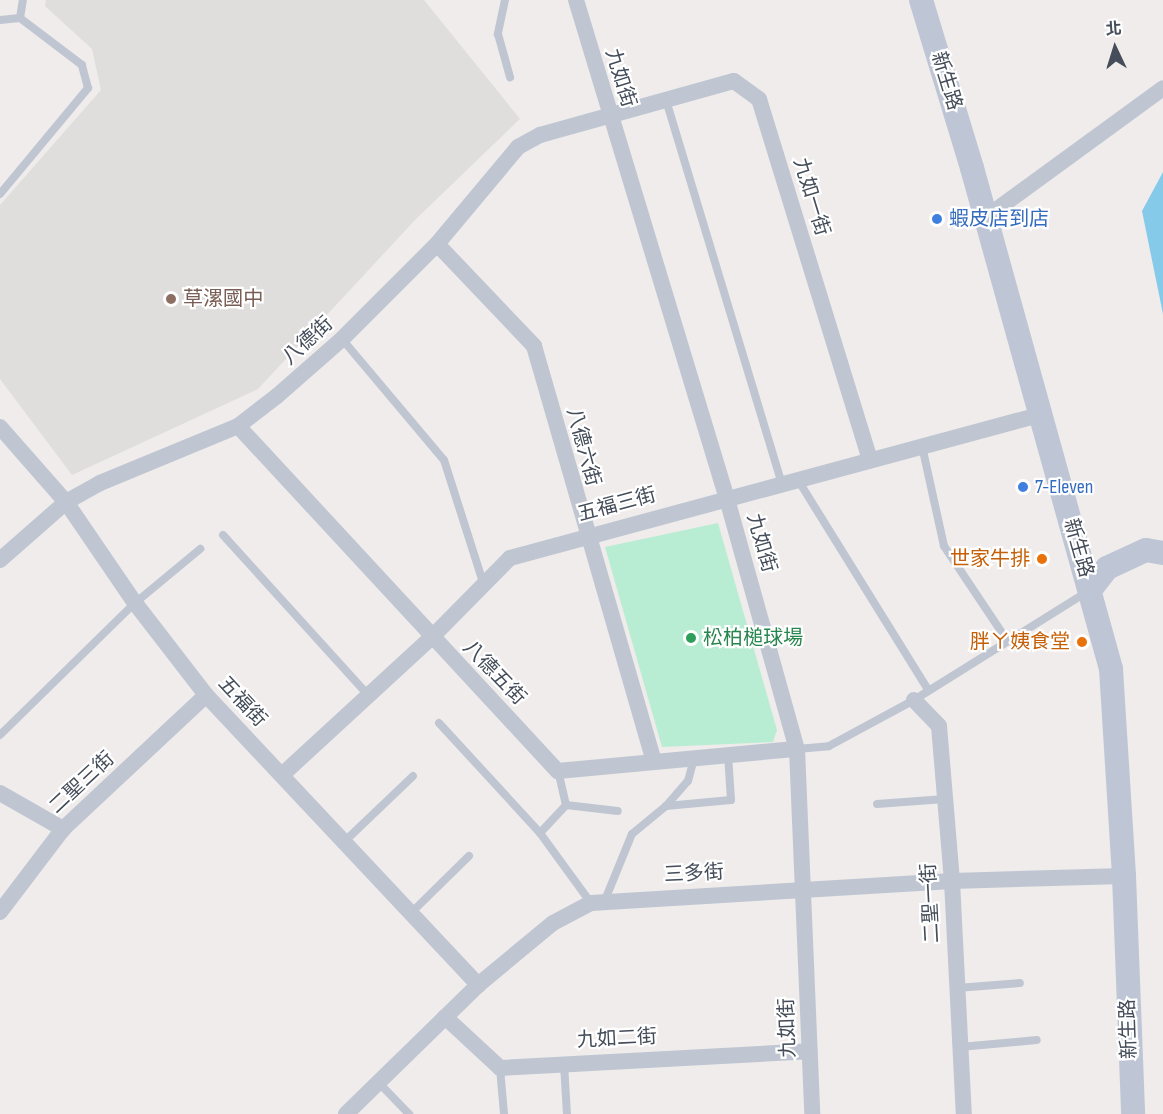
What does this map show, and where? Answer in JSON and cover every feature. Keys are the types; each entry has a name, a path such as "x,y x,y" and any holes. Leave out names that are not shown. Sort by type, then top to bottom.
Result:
{"street":[{"name":"九如街","path":"576,0 727,499 797,749 812,1114"},
{"name":"新生路","path":"921,0 985,218 1111,669 1124,876 1132,1114"},
{"name":"九如一街","path":"609,114 734,81 759,99 870,460"},
{"path":"985,218 1163,88"},
{"name":"八德街","path":"0,560 66,502 100,483 238,426 342,339 437,244 518,147 540,135 609,114"},
{"name":"八德六街","path":"437,244 534,346 586,535 654,762"},
{"name":"五福三街","path":"283,774 431,638 483,582 510,558 586,535 1039,415"},
{"name":"八德五街","path":"238,426 431,638 558,771"},
{"name":"五福街","path":"0,427 66,502 135,603 206,695 283,774 478,985"},
{"path":"1090,590 1107,568 1146,550 1163,552"},
{"name":"二聖三街","path":"0,912 63,829 206,695"},
{"name":"二聖一街","path":"921,695 939,726 952,881 964,1114"},
{"path":"558,771 797,749"},
{"path":"0,793 63,829"},
{"name":"三多街","path":"346,1114 478,985 554,923 598,901 952,881 1124,876"},
{"path":"445,1017 500,1068"},
{"name":"九如二街","path":"500,1068 810,1051"}],"lane":[{"path":"20,18 23,0"},
{"path":"505,0 498,34 510,77"},
{"path":"0,20 20,18 82,65 88,88 0,194"},
{"path":"666,100 790,482 921,695"},
{"path":"342,339 444,460 483,582"},
{"path":"922,446 944,546 1007,640"},
{"path":"223,536 369,696"},
{"path":"0,735 135,603 200,549"},
{"path":"797,749 830,746 921,695 1090,590"},
{"path":"439,723 540,833 598,901 632,834 666,806 688,781 694,759"},
{"path":"666,806 731,800 728,755"},
{"path":"558,771 566,805"},
{"path":"345,841 413,776"},
{"path":"877,804 945,799"},
{"path":"540,833 566,805"},
{"path":"566,805 618,811"},
{"path":"412,912 469,856"},
{"path":"957,988 1020,983"},
{"path":"960,1047 1037,1040"},
{"path":"564,1063 567,1114"},
{"path":"500,1068 504,1114"},
{"path":"377,1082 409,1114"}],"shaded area":[{"name":"草漯國中","path":"46,0 424,0 520,119 415,220 258,389 72,475 0,379 0,205 101,90 92,49 45,6"}],"green space":[{"name":"松柏槌球場","path":"718,523 777,730 773,742 662,747 605,547"}],"water":[{"path":"1163,172 1163,314 1142,211"}],"place":[{"name":"蝦皮店到店","path":"937,219"},
{"name":"草漯國中","path":"171,299"},
{"name":"7-Eleven","path":"1023,487"},
{"name":"世家牛排","path":"1042,559"},
{"name":"松柏槌球場","path":"691,638"},
{"name":"胖ㄚ姨食堂","path":"1082,642"}]}
